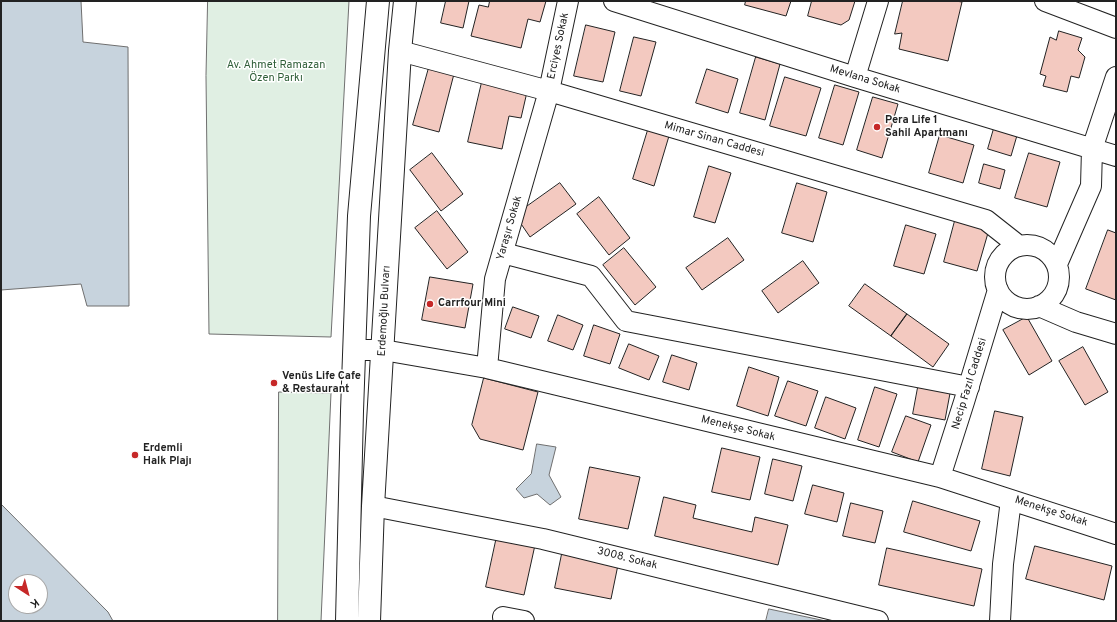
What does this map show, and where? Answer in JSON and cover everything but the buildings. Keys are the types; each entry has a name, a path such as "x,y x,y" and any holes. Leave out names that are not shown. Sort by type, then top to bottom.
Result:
{"main road":[{"path":"347,621 359,216 378,1"},
{"name":"Erdemoğlu Bulvarı","path":"369,621 373,506 400,51 405,1"}],"street":[{"name":"Erciyes Sokak","path":"550,91 568,1"},
{"name":"Mevlana Sokak","path":"614,1 855,77 1116,156"},
{"path":"855,77 878,1"},
{"path":"1045,1 1116,28"},
{"name":"Mimar Sinan Caddesi","path":"400,51 550,91 986,220 1019,246"},
{"path":"1057,264 1091,186 1092,149 1116,77"},
{"name":"Yaraşır Sokak","path":"487,368 495,279 550,91"},
{"path":"1019,246 1037,246 1046,250 1057,264 1059,279 1055,294 1048,301 1039,306 1029,309 1019,308 1003,298 998,290 996,279 997,268 1001,258 1009,250 1019,246"},
{"path":"503,253 591,276 626,321 969,387"},
{"name":"Necip Fazıl Caddesi","path":"940,477 998,290"},
{"path":"1039,306 1076,322 1116,334"},
{"name":"Menekşe Sokak","path":"354,350 383,350 487,368 940,477 1116,534"},
{"path":"1000,621 1003,564 1012,500"},
{"name":"3008. Sokak","path":"373,506 543,539 878,621"},
{"path":"503,617 524,621"}],"green space":[{"name":"Av. Ahmet Ramazan Özen Parkı","path":"208,1 349,1 331,337 209,334 206,76"},
{"path":"279,392 331,393 321,621 278,621"}],"shaded area":[{"path":"1,1 81,1 83,42 128,47 129,306 87,306 81,284 1,290"},
{"path":"537,444 556,447 549,475 561,497 550,505 537,494 524,498 516,489 531,474"},
{"path":"1,504 108,612 113,621 1,621"},
{"path":"769,609 826,621 766,621"}],"place":[{"name":"Pera Life 1 Sahil Apartmanı","path":"877,127"},
{"name":"Carrfour Mini","path":"430,304"},
{"name":"Venüs Life Cafe & Restaurant","path":"274,383"},
{"name":"Erdemli Halk Plajı","path":"135,455"}]}
